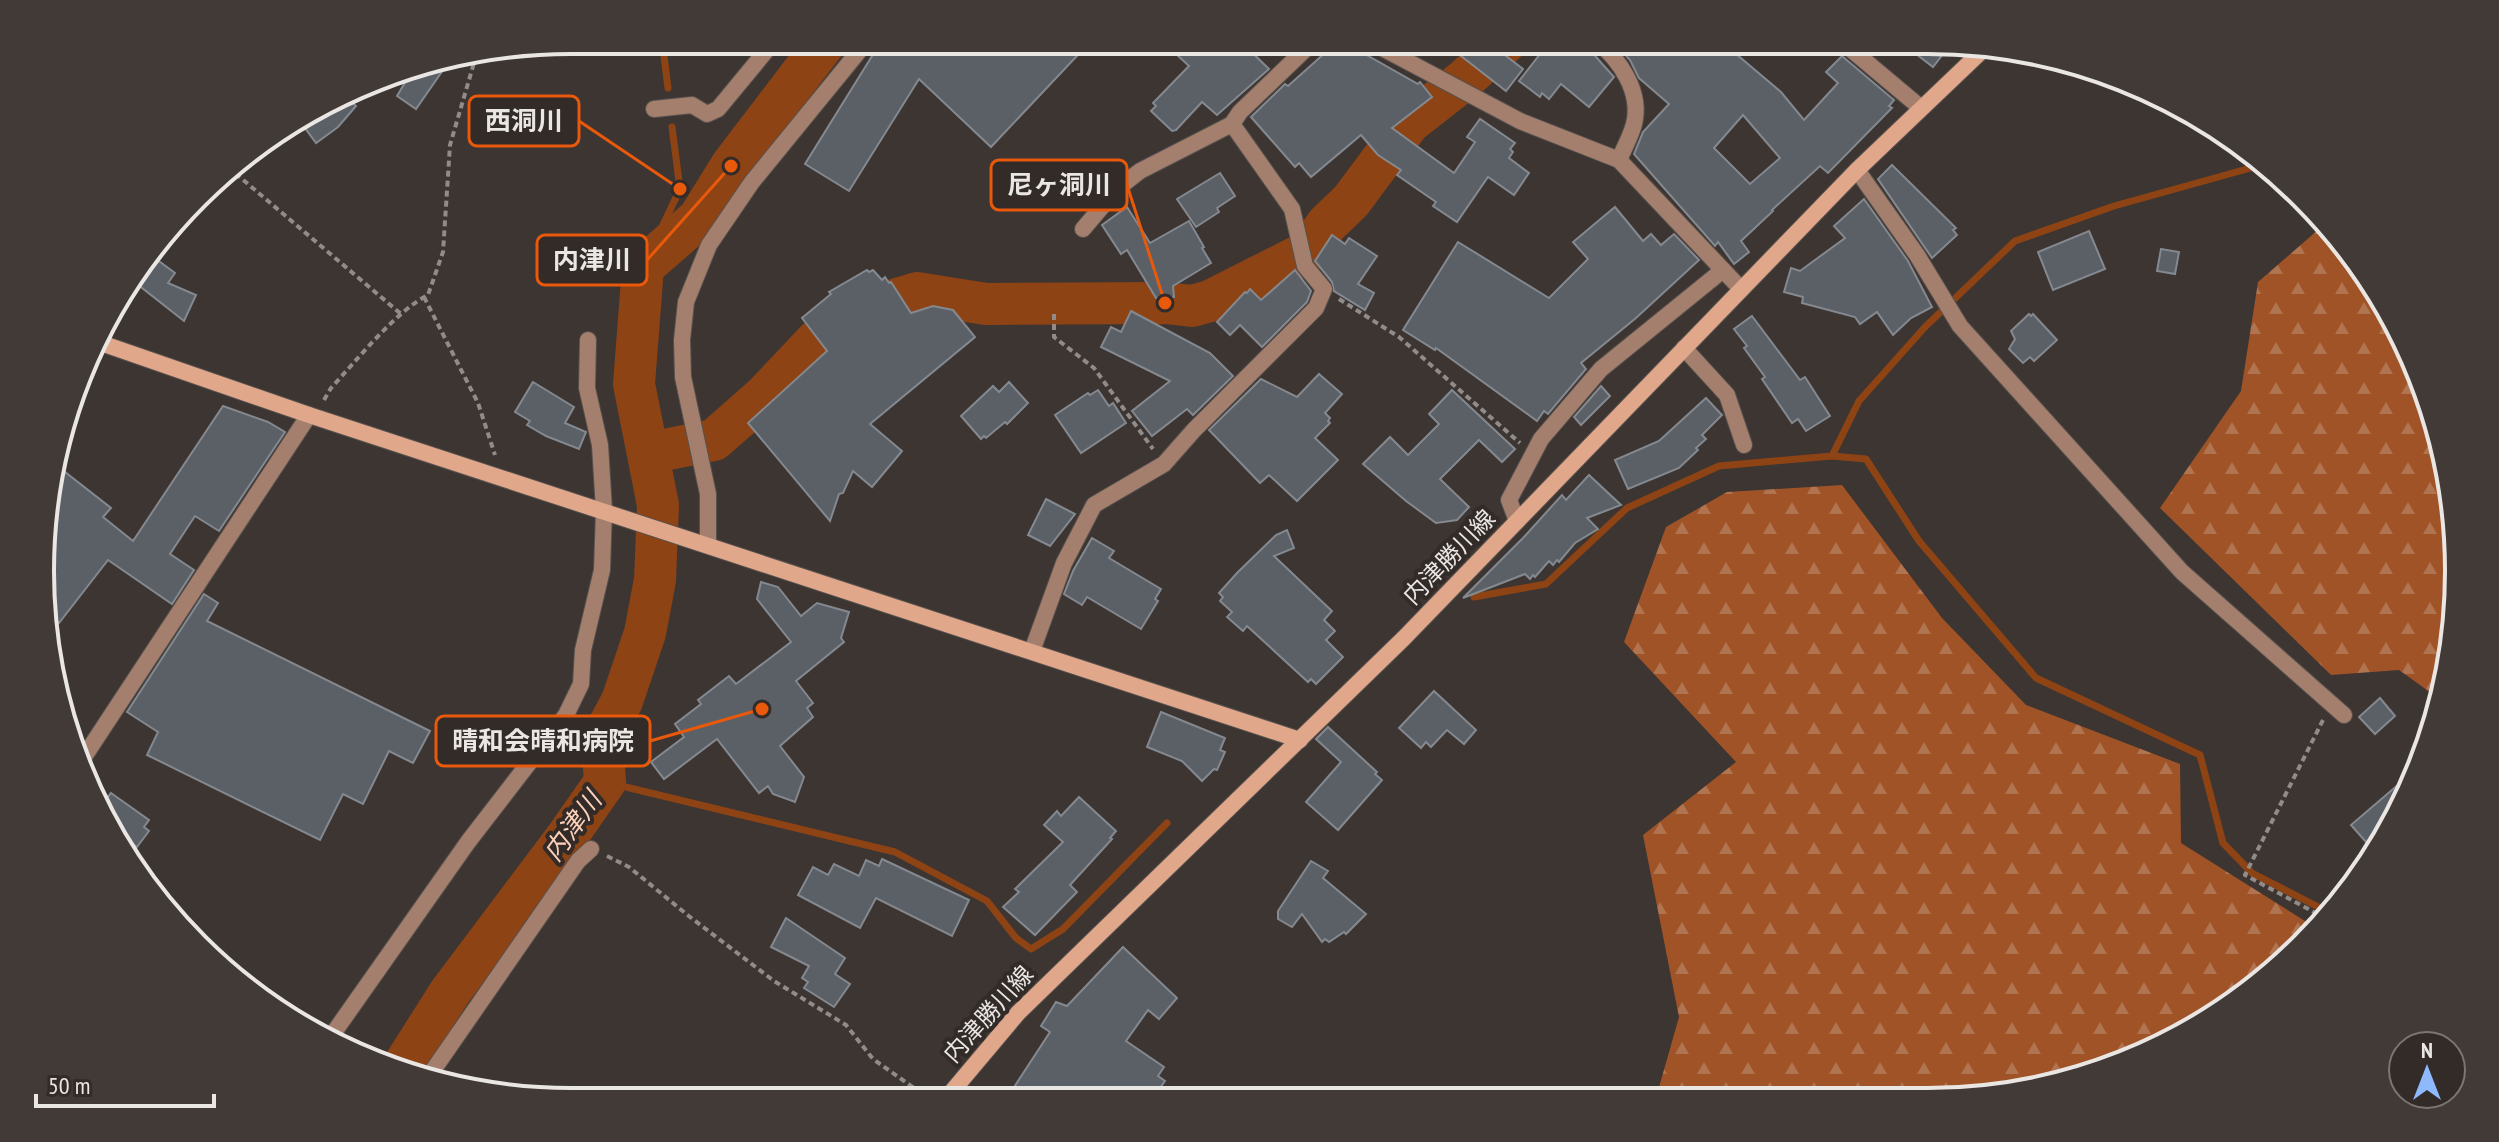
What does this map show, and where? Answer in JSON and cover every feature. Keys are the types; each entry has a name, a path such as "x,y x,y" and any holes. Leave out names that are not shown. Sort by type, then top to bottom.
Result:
{"main road":[{"name":"内津勝川線","path":"955,1088 1018,1013 1404,638 1857,170 1976,56"},
{"path":"106,345 312,416 1300,740"}],"street":[{"path":"654,109 692,105 707,114 718,109 763,54"},
{"path":"708,544 708,494 683,377 682,340 686,302 697,268 709,245 752,182 857,54"},
{"path":"1083,229 1117,189 1140,171 1232,124 1240,112 1300,54"},
{"path":"1393,54 1520,121 1619,160 1741,289"},
{"path":"1612,54 1636,99 1635,124 1619,160"},
{"path":"1857,54 1921,108"},
{"path":"1032,651 1064,563 1094,505 1164,464 1316,308 1324,289 1305,266 1292,209 1232,124"},
{"path":"1857,170 1917,255 1960,326 2182,572 2344,715"},
{"path":"1517,521 1509,500 1541,439 1601,369 1723,270"},
{"path":"335,1031 468,842 566,715 581,684 583,650 602,570 604,510 600,445 587,388 588,340"},
{"path":"1684,348 1727,395 1744,445"},
{"path":"87,753 312,416"},
{"path":"434,1069 578,861 591,849"}],"path":[{"path":"312,416 331,388 401,314 428,295 443,252 450,145 474,63"},
{"path":"238,176 401,314"},
{"path":"1324,289 1399,337 1533,455"},
{"path":"424,297 478,403 496,458 492,474"},
{"path":"1054,314 1054,337 1094,368 1164,464"},
{"path":"2316,913 2245,875 2331,704"},
{"path":"591,849 629,867 774,981 846,1025 873,1059 914,1088"}],"green space":[{"path":"2317,230 2358,284 2406,373 2435,470 2444,537 2444,605 2430,692 2399,670 2331,675 2160,508 2241,391 2258,282"},
{"path":"1842,485 1942,618 2026,705 2180,764 2181,843 2307,923 2243,981 2186,1019 2126,1049 2062,1070 1995,1084 1962,1087 1659,1088 1679,1017 1643,835 1736,762 1624,642 1666,527 1727,492"}],"building":[{"path":"873,54 1079,54 991,147 919,79 849,191 805,164"},
{"path":"1176,54 1253,54 1269,69 1217,115 1202,102 1172,131 1151,111 1156,106 1153,103 1189,66"},
{"path":"1324,54 1365,54 1418,84 1420,82 1432,97 1392,128 1454,173 1475,142 1467,137 1480,119 1515,143 1510,149 1513,152 1509,158 1529,173 1514,195 1488,177 1457,222 1433,206 1436,202 1397,175 1401,170 1378,155 1361,135 1311,177 1299,163 1295,167 1251,117 1285,84 1288,86"},
{"path":"1459,54 1503,54 1523,69 1506,91"},
{"path":"1540,54 1593,54 1614,77 1589,107 1561,84 1549,99 1542,93 1540,97 1519,81"},
{"path":"1625,54 1736,54 1781,92 1804,120 1838,83 1826,72 1842,56 1894,100 1889,106 1892,108 1828,173 1820,166 1741,241 1749,252 1734,264 1718,242 1715,246 1634,154 1643,132 1669,104 1639,78","holes":["1743,115 1780,158 1750,184 1714,148"]},
{"path":"1916,54 1943,54 1933,67"},
{"path":"443,71 416,109 397,96 406,81"},
{"path":"352,102 356,106 338,127 316,143 305,128"},
{"path":"1892,165 1956,228 1953,230 1957,235 1932,258 1878,179"},
{"path":"1220,173 1235,196 1217,208 1219,212 1196,227 1177,199"},
{"path":"1864,199 1908,261 1932,307 1911,318 1893,335 1877,312 1860,324 1855,317 1802,303 1803,297 1784,292 1791,268 1800,271 1845,238 1834,226"},
{"path":"1127,207 1150,243 1189,221 1204,247 1211,263 1173,286 1174,297 1156,298 1127,250 1121,254 1102,225"},
{"path":"1615,207 1643,241 1651,234 1661,245 1674,234 1699,260 1581,363 1586,369 1548,414 1544,411 1537,421 1436,348 1403,330 1458,242 1549,298 1588,259 1573,242"},
{"path":"2089,231 2105,269 2053,290 2038,252"},
{"path":"1332,235 1345,244 1349,238 1377,256 1358,284 1374,293 1365,310 1334,291 1332,282 1315,261"},
{"path":"2161,249 2179,252 2175,274 2157,271"},
{"path":"158,260 175,273 168,283 196,295 184,321 140,286"},
{"path":"867,270 873,270 882,280 885,277 891,282 911,313 933,306 953,310 975,337 870,424 902,451 872,487 853,471 843,493 839,494 830,521 748,423 827,351 802,318 831,294 829,292"},
{"path":"1295,270 1311,291 1307,302 1262,347 1240,325 1230,335 1217,322 1245,292 1250,289 1261,300"},
{"path":"1131,311 1210,353 1233,376 1193,415 1187,409 1152,436 1132,411 1170,381 1101,347 1111,327 1121,332"},
{"path":"2029,314 2033,314 2057,340 2034,361 2030,357 2023,363 2009,349 2015,339 2011,331"},
{"path":"1752,316 1800,380 1805,377 1830,416 1806,431 1798,419 1792,423 1762,379 1765,377 1734,329"},
{"path":"1319,374 1342,394 1325,413 1330,423 1315,438 1338,460 1297,501 1269,475 1260,483 1209,430 1261,379 1297,397"},
{"path":"533,382 574,407 565,423 586,432 579,449 546,436 527,425 530,421 515,412"},
{"path":"1009,382 1028,403 1007,424 1005,422 981,439 961,416 993,386 999,392"},
{"path":"1601,386 1610,396 1581,425 1574,417"},
{"path":"1098,390 1109,406 1113,403 1126,423 1081,453 1055,415 1088,393 1090,395"},
{"path":"1452,390 1515,449 1502,462 1479,440 1440,479 1469,507 1457,520 1436,523 1363,464 1390,437 1408,455 1439,424 1429,414"},
{"path":"1706,398 1722,415 1702,435 1706,439 1696,448 1698,450 1679,468 1628,489 1615,460 1659,441"},
{"path":"223,406 268,422 285,432 219,531 195,516 170,554 194,570 172,604 108,560 59,623 55,605 55,537 65,472 111,508 103,517 133,541"},
{"path":"1589,475 1621,505 1587,518 1598,529 1575,543 1559,562 1557,560 1553,565 1549,561 1535,577 1533,575 1530,579 1525,574 1463,598 1562,495 1566,500"},
{"path":"1046,499 1075,514 1050,546 1028,535"},
{"path":"1287,530 1294,548 1274,556 1332,611 1324,620 1335,631 1326,640 1343,657 1316,684 1311,679 1308,682 1247,626 1243,631 1227,617 1232,612 1220,601 1223,597 1219,593 1237,573 1276,535"},
{"path":"1092,538 1114,551 1109,558 1161,589 1155,599 1158,601 1141,629 1087,597 1082,605 1064,594"},
{"path":"761,582 778,587 801,616 817,603 849,612 841,638 844,642 796,681 813,703 807,708 813,717 780,746 804,777 795,802 773,794 768,786 759,793 717,739 664,779 651,762 684,737 675,724 701,704 698,700 729,676 736,684 791,642 757,599"},
{"path":"204,594 218,603 207,621 430,731 413,763 389,751 363,804 343,794 320,840 147,755 158,732 127,712"},
{"path":"1434,691 1476,730 1464,744 1447,730 1431,747 1426,742 1421,748 1399,728"},
{"path":"2380,698 2395,716 2375,734 2359,717"},
{"path":"1161,712 1225,738 1220,750 1225,752 1217,770 1214,769 1202,781 1182,761 1147,747"},
{"path":"1328,727 1382,780 1338,830 1306,802 1341,762 1316,739"},
{"path":"2399,784 2367,843 2351,825"},
{"path":"111,793 149,820 144,827 149,831 137,847 123,830 107,799"},
{"path":"1079,797 1116,831 1070,885 1077,892 1035,935 1003,907 1019,892 1015,889 1063,842 1044,825 1057,811 1061,816"},
{"path":"882,859 969,900 952,936 876,898 860,928 798,895 813,867 828,875 834,864 859,876 866,860 879,866"},
{"path":"1311,861 1328,871 1323,878 1366,914 1346,934 1344,932 1329,942 1325,939 1322,942 1302,914 1292,927 1278,919 1278,911"},
{"path":"786,918 845,958 835,974 850,984 834,1007 804,988 808,982 802,978 809,966 771,947"},
{"path":"1123,947 1177,998 1159,1019 1148,1010 1126,1041 1164,1067 1158,1076 1165,1081 1160,1088 1013,1088 1050,1032 1041,1026 1056,1002 1067,1006"}],"waterway":[{"path":"664,54 668,88"},
{"name":"内津川","path":"406,1061 450,992 605,782 602,738 622,701 645,633 655,580 658,505 634,384 643,267 699,218 731,166 816,54"},
{"path":"649,453 714,440 765,395 816,341 887,302 917,293 986,304 1165,303 1192,306 1210,301 1307,252 1327,224 1351,201 1409,123 1493,54"},
{"path":"643,267 680,189 672,127"},
{"path":"1474,597 1546,584 1627,508 1719,466 1832,456 1859,401 1925,327 2015,241 2114,206 2251,168"},
{"path":"1832,456 1866,459 1919,541 2036,678 2200,755 2223,843 2252,873 2320,908"},
{"path":"605,782 895,852 987,901 1016,938 1031,949 1063,929 1167,823"}],"place":[{"name":"内津川","path":"731,166"},
{"name":"西洞川","path":"680,189"},
{"name":"尼ヶ洞川","path":"1165,303"},
{"name":"晴和会晴和病院","path":"762,709"}]}
